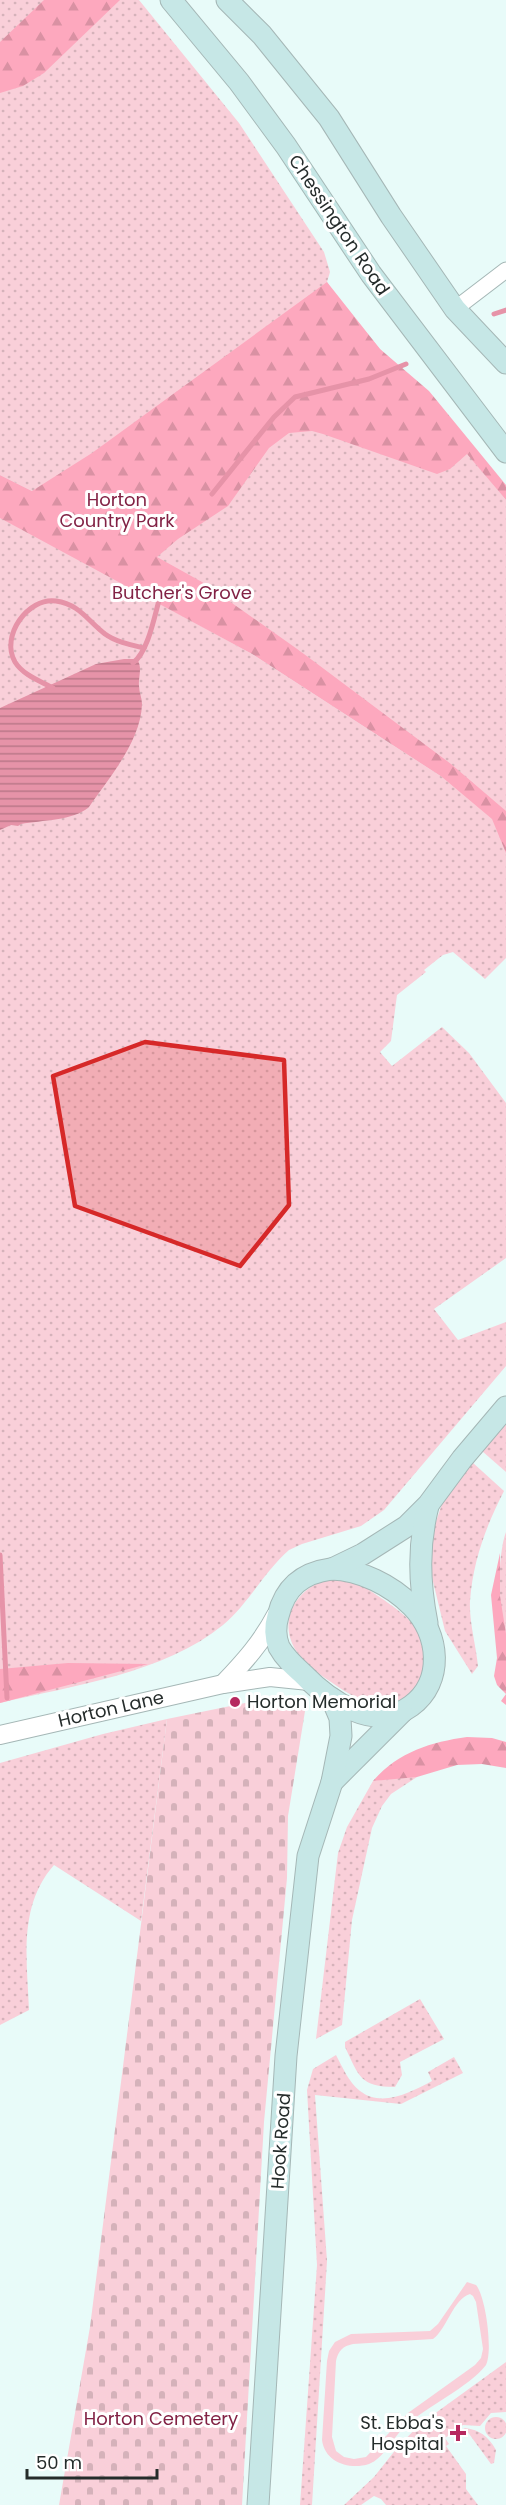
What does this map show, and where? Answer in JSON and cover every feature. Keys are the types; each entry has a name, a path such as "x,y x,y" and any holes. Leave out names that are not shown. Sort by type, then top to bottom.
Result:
{"main road":[{"name":"Chessington Road","path":"171,0 239,82 286,146 377,283 506,452"},
{"path":"227,0 262,35 329,117 391,216 454,309 506,363"},
{"path":"331,1569 358,1573 394,1592 418,1612 428,1632 435,1652 433,1676 422,1696 402,1712 388,1716 367,1715 355,1711 332,1699 309,1681 289,1661 279,1646 276,1628 280,1607 286,1593 297,1581 308,1575 331,1569 384,1542 407,1526 428,1505 462,1459 506,1407"},
{"path":"428,1505 421,1532 419,1567 428,1632"},
{"name":"Hook Road","path":"258,2505 286,2056 308,1856 332,1782 341,1733 340,1718 332,1699"},
{"name":"Hook Road","path":"332,1782 402,1712"}],"street":[{"path":"454,309 506,270"},
{"path":"223,1684 265,1637 280,1607"},
{"name":"Horton Lane","path":"0,1735 223,1684 270,1677 309,1681"}],"highlighted area":[{"path":"145,1042 284,1060 289,1205 240,1266 75,1206 53,1076"}],"green space":[{"name":"Butcher's Grove","path":"0,0 139,0 239,123 324,252 330,272 327,282 335,295 506,500 506,958 485,979 453,952 443,955 397,995 391,1041 380,1052 392,1066 442,1027 469,1053 506,1103 506,1258 434,1309 458,1340 506,1322 506,1366 384,1510 361,1526 289,1550 232,1617 200,1641 174,1655 116,1676 0,1703 0,515 32,491 0,475","holes":["124,584 300,651 442,777 252,654"]},
{"path":"44,0 120,0 44,73 23,86 0,93 0,42"},
{"name":"Horton Country Park","path":"327,282 380,349 429,391 506,485 506,500 467,454 450,469 437,474 323,434 312,431 289,433 269,448 228,506 178,539 157,557 202,582 300,651 451,764 506,811 506,853 492,819 442,777 252,654 0,518 0,475 32,491 92,453"},
{"path":"506,1421 506,1472 482,1451"},
{"path":"472,1462 504,1491 486,1531 474,1572 470,1609 478,1666 472,1674 445,1631 429,1565 431,1536 442,1504"},
{"path":"506,1532 506,1643 501,1620 499,1588 501,1556"},
{"path":"500,1553 500,1596 506,1634 506,1694 497,1685 494,1676 497,1658 491,1595"},
{"path":"330,1579 358,1583 400,1612 417,1629 427,1650 427,1661 419,1682 407,1696 380,1704 363,1700 347,1693 317,1672 297,1652 291,1640 289,1628 293,1606 308,1589"},
{"path":"68,1663 148,1664 0,1703 0,1669"},
{"path":"506,1694 506,1705 501,1701"},
{"name":"Horton Cemetery","path":"269,1698 306,1705 288,1816 287,1878 264,2122 242,2505 59,2505 90,2327 167,1719"},
{"path":"167,1719 141,1921 54,1865 43,1881 30,1915 27,1934 29,2010 0,2025 0,1763 103,1734"},
{"path":"467,1737 492,1738 506,1742 506,1768 482,1764 457,1765 417,1777 373,1781 393,1763 416,1750 428,1745"},
{"path":"417,1777 391,1794 382,1806 372,1828 352,1920 342,2025 316,2039 338,1853 347,1827 373,1781"},
{"path":"420,1999 444,2039 400,2062 402,2075 395,2087 367,2082 354,2065 345,2047 345,2042"},
{"path":"336,2055 352,2084 369,2096 378,2098 396,2096 432,2081 428,2072 454,2057 463,2073 401,2104 315,2095 327,2261 312,2505 300,2505 317,2265 307,2090 313,2069"},
{"path":"467,2282 476,2285 483,2301 487,2324 489,2348 486,2365 469,2381 404,2427 384,2453 374,2461 362,2466 354,2466 333,2459 324,2448 322,2440 327,2361 329,2351 335,2342 351,2334 430,2331 438,2324","holes":["470,2294 476,2302 483,2349 481,2358 475,2365 408,2413 366,2457 354,2459 344,2457 336,2451 332,2437 338,2354 346,2346 353,2344 433,2339 459,2302"]},
{"name":"St. Ebba's Hospital","path":"506,2362 506,2412 491,2413 480,2426 463,2425 445,2438 449,2444 446,2446 466,2474 466,2489 478,2505 386,2505 374,2496 361,2505 344,2505 374,2477 419,2425"},
{"path":"492,2417 500,2417 507,2424 507,2432 500,2439 492,2439 485,2432 485,2424"},
{"path":"465,2428 479,2432 490,2441 496,2450 494,2463 491,2464 467,2431 458,2437 455,2434"}],"shaded area":[{"path":"137,659 140,666 139,688 142,704 140,718 123,758 89,807 75,815 18,826 11,825 0,830 0,708 96,664"}],"waterway":[{"path":"494,314 506,310"},
{"path":"212,494 274,417 295,397 369,379 406,364"},
{"path":"133,663 139,657 147,641 161,593"},
{"path":"53,688 22,671 11,652 11,641 19,620 36,605 46,601 64,603 77,609 109,637 144,648"},
{"path":"0,1555 7,1698"}],"place":[{"name":"Horton Memorial","path":"235,1702"},
{"name":"St. Ebba's Hospital","path":"458,2433"}]}
